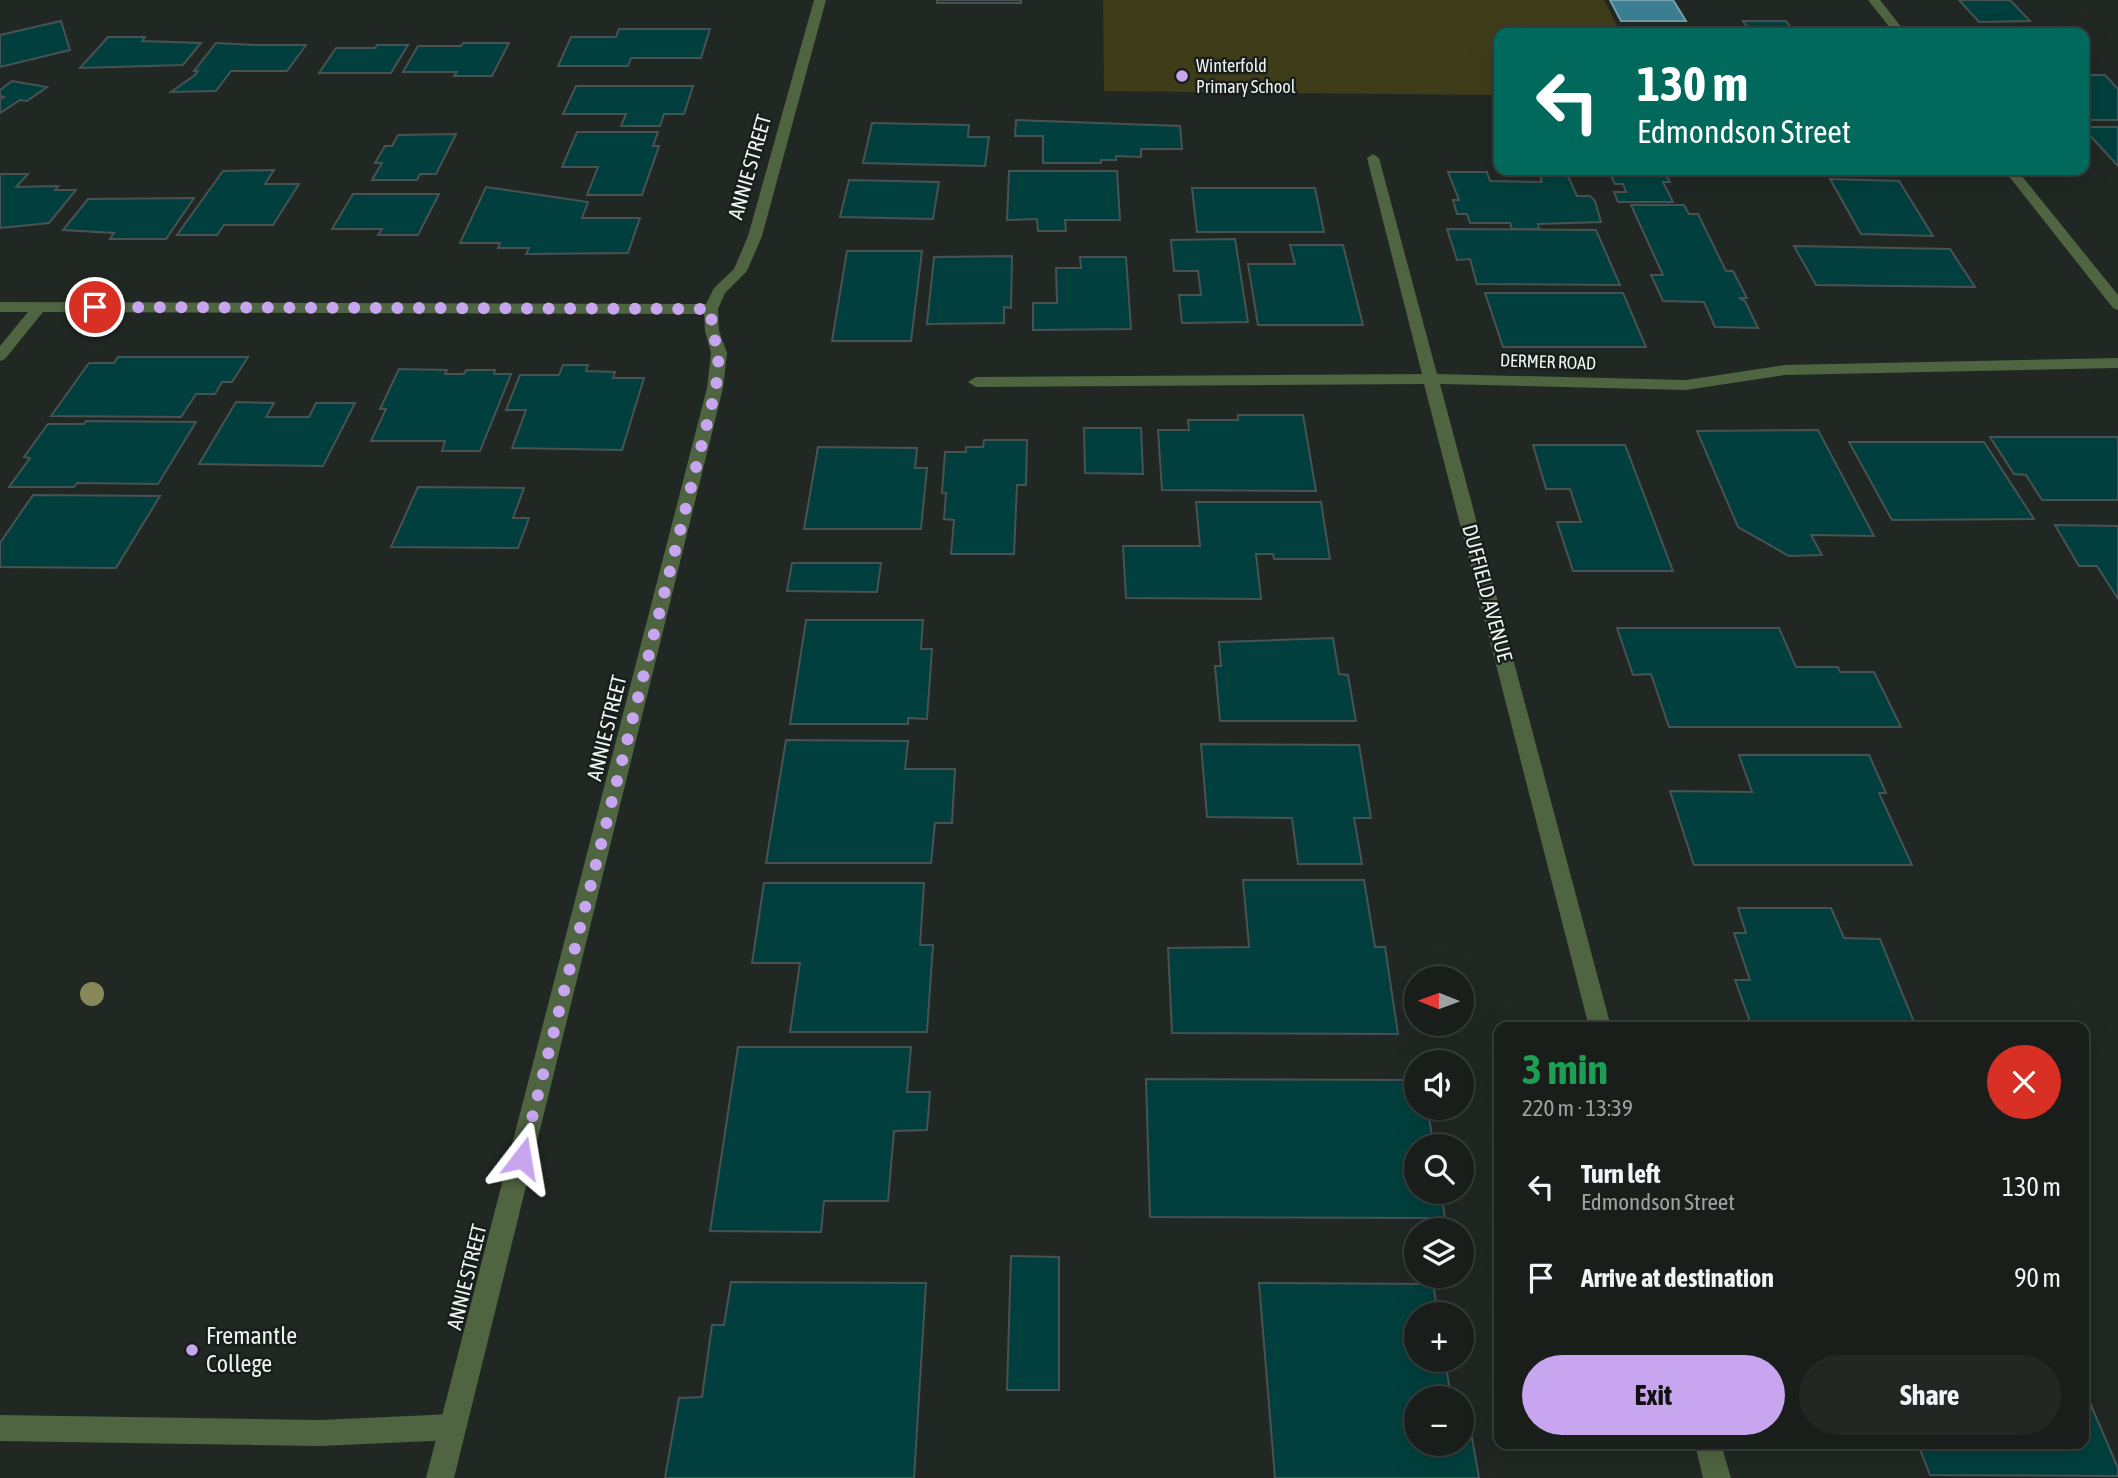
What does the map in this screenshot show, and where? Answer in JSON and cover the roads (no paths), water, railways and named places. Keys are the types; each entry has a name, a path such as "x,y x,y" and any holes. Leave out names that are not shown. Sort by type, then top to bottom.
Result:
{"street":[{"name":"ANNIE STREET","path":"440,1478 716,388 719,353 712,331 711,309 719,291 740,271 755,236 820,0"},
{"path":"1874,0 1896,28"},
{"name":"DUFFIELD AVENUE","path":"1373,158 1599,1022"},
{"path":"2014,175 2118,305"},
{"path":"0,307 711,309"},
{"path":"0,356 39,307"},
{"name":"DERMER ROAD","path":"976,382 1431,379 1686,385 1785,370 2118,363"},
{"path":"0,1428 320,1433 453,1427"},
{"path":"1709,1449 1717,1478"}],"water":[{"path":"1610,0 1673,0 1686,21 1621,21"}],"place":[{"name":"Winterfold Primary School","path":"1182,76"},
{"name":"Fremantle College","path":"192,1350"}]}
